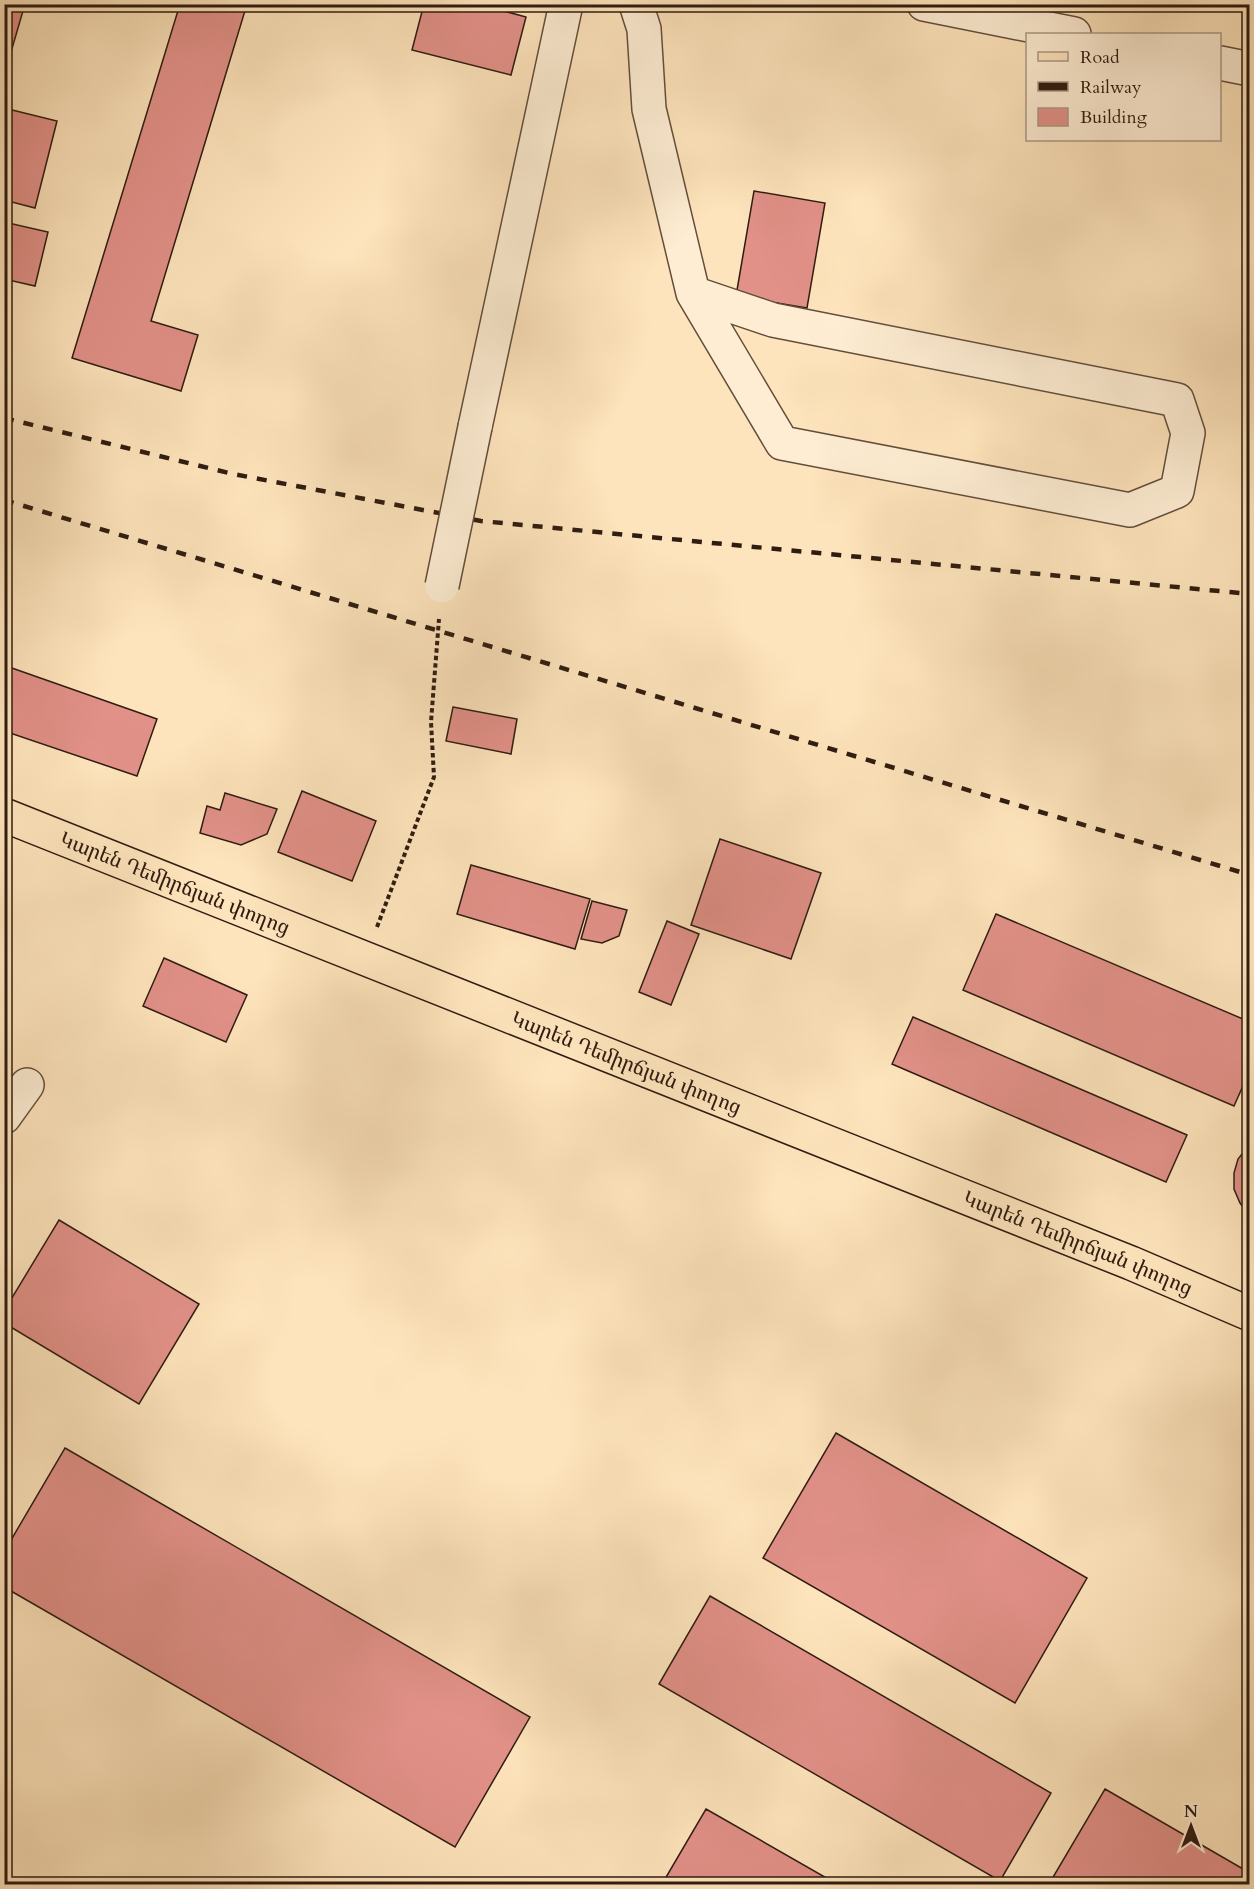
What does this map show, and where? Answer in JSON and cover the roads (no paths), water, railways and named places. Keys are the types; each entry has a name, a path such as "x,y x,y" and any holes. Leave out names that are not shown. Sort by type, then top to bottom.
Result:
{"main road":[{"name":"Կարեն Դեմիրճյան փողոց","path":"4,815 1131,1263 1250,1314"}],"street":[{"path":"442,586 566,4"},
{"path":"636,4 644,29 649,109 693,293 782,443 1130,510 1177,491 1188,433 1177,399 773,320 693,293"},
{"path":"924,4 1069,33"},
{"path":"1221,63 1250,69"},
{"path":"4,1117 27,1086"}],"railway":[{"path":"4,418 233,474 481,521 1250,594"},
{"path":"4,500 1250,875"}]}
